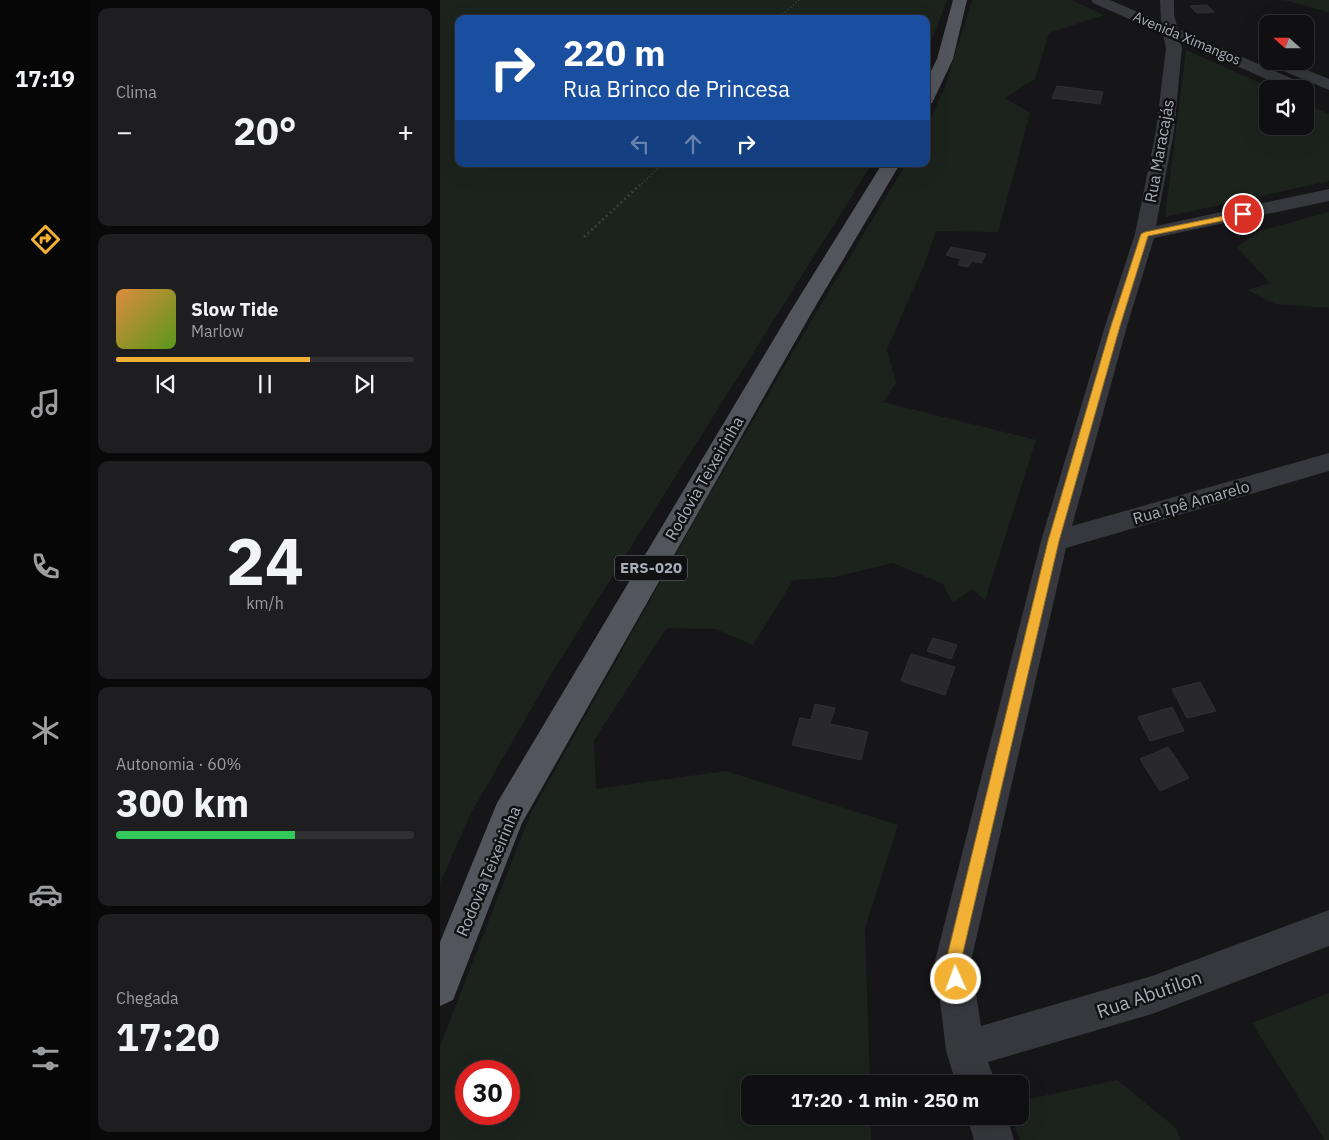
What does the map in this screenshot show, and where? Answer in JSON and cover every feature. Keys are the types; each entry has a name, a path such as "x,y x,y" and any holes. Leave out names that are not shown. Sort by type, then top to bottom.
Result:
{"main road":[{"path":"930,91 945,59 960,0"},
{"name":"Rodovia Teixeirinha","path":"440,987 509,814 801,312 889,167"}],"street":[{"name":"Avenida Ximangos","path":"1098,0 1168,15 1287,80"},
{"name":"Avenida Ximangos","path":"1133,0 1259,54"},
{"name":"Rua Maracajás","path":"971,1067 953,961 1054,541 1116,326 1145,234 1166,131 1174,48 1168,15"},
{"path":"1295,70 1329,85"},
{"name":"Avenida Ximangos","path":"1314,93 1329,100"},
{"path":"1145,234 1329,195"},
{"name":"Rua Ipê Amarelo","path":"1054,541 1329,462"},
{"name":"Rua Abutilon","path":"971,1067 1152,995 1329,928"},
{"path":"990,1125 994,1140"}],"path":[{"path":"782,15 799,0"},
{"path":"584,237 660,167"}],"shaded area":[{"path":"440,0 947,0 930,45 930,15 455,15 455,167 870,167 553,671 470,815 440,883"},
{"path":"972,0 1071,0 1104,15 1049,33 1035,79 1005,98 1030,113 998,232 936,231 924,265 887,349 896,383 883,402 1036,440 985,600 972,589 953,603 943,584 893,563 834,577 793,580 753,645 716,629 667,628 594,740 596,789 726,771 898,825 865,928 870,1075 741,1075 741,1125 871,1125 871,1140 440,1140 440,1046 530,815 705,502 904,167 930,167 930,120 944,90"},
{"path":"1284,0 1329,0 1329,12"},
{"path":"1186,50 1259,82 1259,135 1314,135 1314,107 1329,114 1329,181 1165,217"},
{"path":"1329,212 1329,308 1275,304 1247,290 1270,283 1237,247 1259,231"},
{"path":"1329,993 1329,1140 1325,1140 1252,1023"},
{"path":"1117,1080 1176,1128 1181,1140 1020,1140 1014,1125 1029,1125 1029,1099"}],"building":[{"path":"1207,5 1214,12 1197,13 1190,6"},
{"path":"1057,86 1103,92 1100,104 1052,98"},
{"path":"951,247 986,254 981,263 972,261 968,267 958,265 961,259 946,255"},
{"path":"933,638 957,645 951,659 927,651"},
{"path":"911,654 955,667 945,695 901,681"},
{"path":"1200,682 1216,711 1187,718 1172,689"},
{"path":"815,704 835,708 830,724 868,732 861,760 792,745 800,718 811,720"},
{"path":"1172,707 1184,731 1150,741 1138,717"},
{"path":"1168,747 1189,778 1160,791 1140,759"}],"route":[{"path":"956,979 953,961 1054,541 1116,326 1145,234 1243,214"}]}
